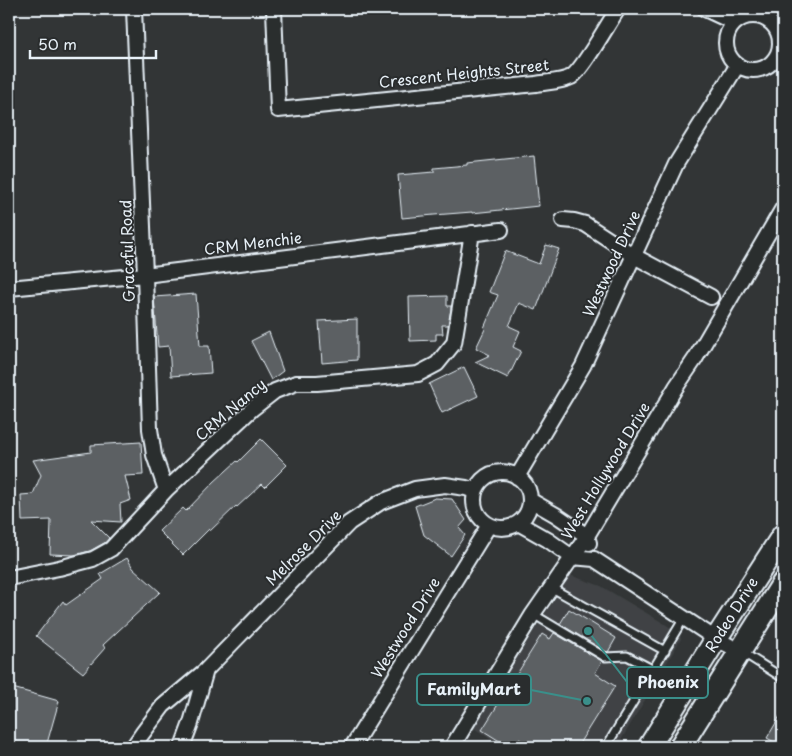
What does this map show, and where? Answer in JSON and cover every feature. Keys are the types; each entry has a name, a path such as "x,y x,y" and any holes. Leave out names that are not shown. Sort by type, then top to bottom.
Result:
{"main road":[{"name":"Rodeo Drive","path":"649,747 783,534"},
{"name":"Rodeo Drive","path":"680,747 783,583"}],"street":[{"name":"Graceful Road","path":"134,9 150,429 154,455 166,490"},
{"name":"Crescent Heights Street","path":"274,9 278,110 536,84 572,76 582,65 618,9"},
{"path":"705,9 735,23"},
{"path":"750,16 766,20 778,32 780,57 760,70 748,70 737,66 731,61 725,45 729,29 742,18 750,16"},
{"name":"Westwood Drive","path":"517,476 584,366 676,164 737,66"},
{"name":"West Hollywood Drive","path":"452,747 533,614 587,536 676,387 695,359 783,208"},
{"path":"563,220 585,224 634,256 711,297"},
{"name":"CRM Menchie","path":"9,288 145,275 501,230"},
{"name":"CRM Nancy","path":"9,579 93,559 111,549 166,490 275,391 296,383 318,383 418,374 437,364 454,343 472,233"},
{"path":"501,472 517,476 524,483 530,500 524,517 518,523 509,527 498,528 489,525 481,519 476,510 474,501 475,491 479,484 492,474 501,472"},
{"name":"Melrose Drive","path":"133,747 163,706 206,670 349,523 382,502 415,488 445,485 475,491"},
{"path":"530,500 587,536 594,559"},
{"path":"518,523 548,540 572,557 594,559 716,639 740,651"},
{"name":"Westwood Drive","path":"352,747 489,525"},
{"path":"9,568 9,579"},
{"name":"Melrose Drive","path":"182,747 206,670"}],"lane":[{"path":"552,588 665,651"},
{"path":"533,614 605,657 626,656 654,670"},
{"path":"606,747 684,618"},
{"path":"740,651 783,678"}],"shaded area":[{"path":"570,575 601,586 665,624 680,634 681,639 617,747 503,747 472,727"}],"building":[{"path":"534,156 539,206 402,218 398,175 434,172 434,168 467,165 467,163"},
{"path":"546,245 559,249 536,310 519,303 509,326 520,331 513,347 521,351 508,378 475,362 490,355 476,348 498,295 489,292 505,251 539,264"},
{"path":"196,294 200,346 209,346 211,373 171,376 169,346 158,347 154,297"},
{"path":"447,296 447,306 451,306 451,309 448,325 442,325 443,334 436,334 436,340 410,341 409,297"},
{"path":"357,319 357,360 322,363 319,321"},
{"path":"269,332 283,371 271,380 251,341"},
{"path":"464,367 478,396 442,413 429,384"},
{"path":"261,439 287,465 265,487 262,484 210,531 209,529 183,555 159,531 183,508 186,511 214,482"},
{"path":"141,442 143,475 125,476 131,500 120,504 121,522 91,520 109,538 106,542 90,551 74,555 50,554 51,520 22,521 21,495 33,494 41,475 33,460 91,452 91,445"},
{"path":"435,498 452,499 466,520 459,528 465,535 451,556 424,535 415,506"},
{"path":"127,558 133,568 160,592 103,645 105,648 83,673 36,636 63,601 66,605 103,579 100,574"},
{"path":"569,609 616,638 608,652 560,624"},
{"path":"554,633 602,661 595,673 615,686 577,747 532,747 519,739 517,743 513,741 509,747 482,730 542,634 550,639"},
{"path":"9,687 59,701 46,747 9,747"},
{"path":"783,711 783,747 767,738"}],"place":[{"name":"Phoenix","path":"588,631"},
{"name":"FamilyMart","path":"587,701"}]}
